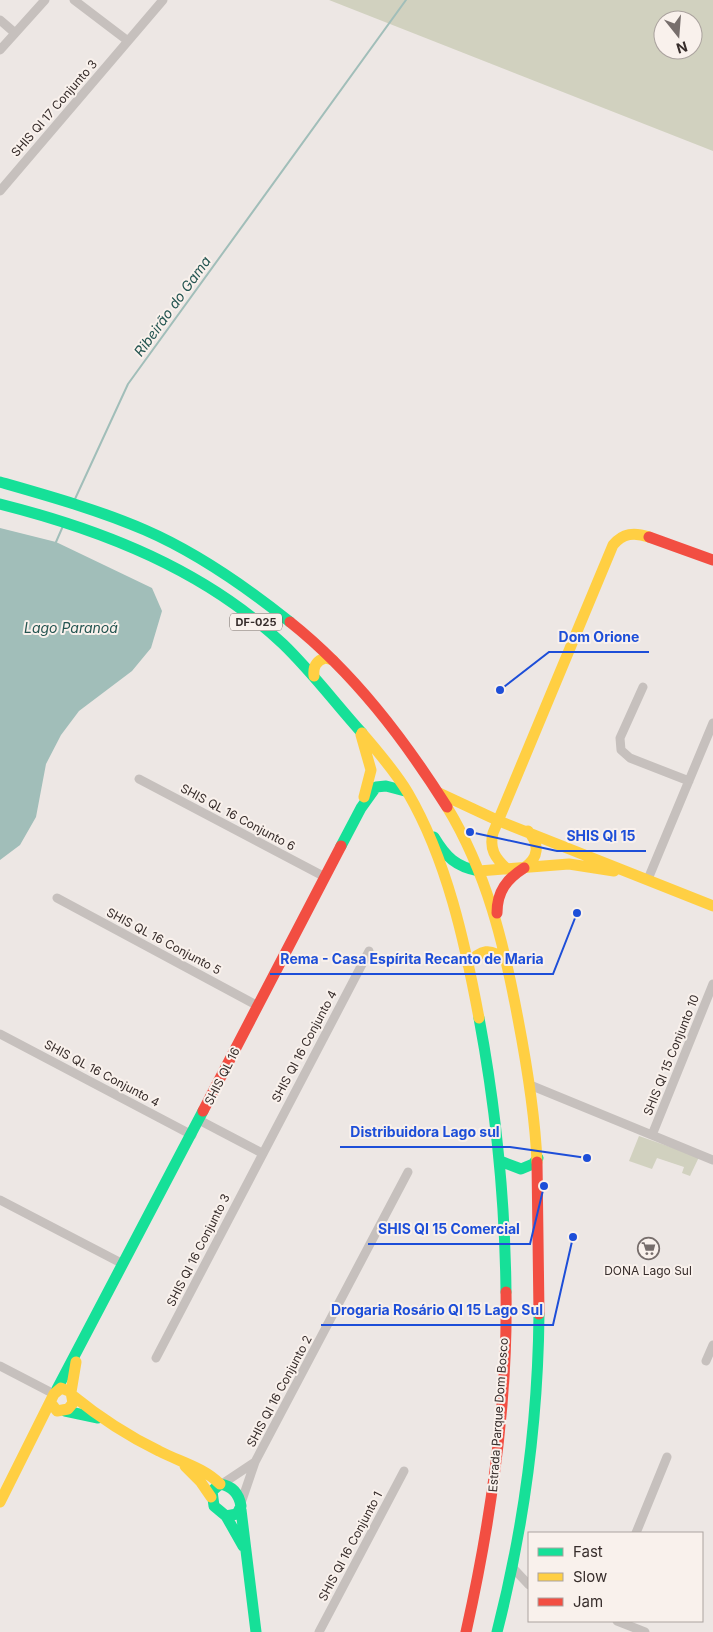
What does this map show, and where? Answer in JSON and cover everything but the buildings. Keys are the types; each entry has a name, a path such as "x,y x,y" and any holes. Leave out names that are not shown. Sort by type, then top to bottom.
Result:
{"main road":[{"name":"DF-025","path":"0,482 91,510 148,532 211,564 270,603 333,660 386,720 439,793 479,871 498,927 506,961 530,1085 538,1158 540,1259 538,1384 529,1479 508,1592 496,1632"},
{"name":"Estrada Parque Dom Bosco","path":"0,504 83,526 166,562 251,618 314,676 359,729 414,804 454,911 468,965 487,1050 500,1161 507,1285 501,1408 489,1529 466,1632"},
{"path":"507,869 496,860 491,849 491,838 609,552 617,540 628,534 645,534 713,560"},
{"path":"314,676 313,667 316,663 326,658 333,660"},
{"name":"SHIS QL 16","path":"359,729 371,770 361,808"},
{"name":"SHIS QL 16","path":"0,1502 36,1432 57,1402 82,1344 361,808 376,787 386,786 405,791"},
{"path":"439,793 499,821 713,906"},
{"path":"414,804 445,857 456,865 479,871 569,864 644,877"},
{"path":"498,927 496,906 500,889 511,876 531,863 537,852 535,839 528,831"},
{"path":"468,965 475,955 490,950 499,953 506,961"},
{"path":"500,1161 521,1169 533,1164 538,1158"},
{"name":"SHIS QL 16","path":"57,1402 71,1406 74,1369 82,1344"},
{"path":"100,1419 65,1388 57,1402 100,1419 180,1462 209,1474 221,1484"},
{"path":"180,1462 200,1481 211,1497 216,1510 226,1516 247,1555"},
{"path":"211,1497 213,1488 226,1484 236,1492 241,1506 256,1632"},
{"path":"226,1516 233,1516 241,1506"}],"street":[{"path":"0,50 45,0"},
{"path":"74,0 128,41"},
{"name":"SHIS QI 17 Conjunto 3","path":"0,191 164,0"},
{"path":"0,20 15,33"},
{"path":"643,687 620,738 621,750 630,758 689,781"},
{"path":"644,877 689,781 713,723"},
{"name":"SHIS QL 16 Conjunto 6","path":"139,779 325,877"},
{"name":"SHIS QL 16 Conjunto 5","path":"57,898 258,1006"},
{"name":"SHIS QI 16 Conjunto 4","path":"262,1153 368,951"},
{"name":"SHIS QI 15 Conjunto 10","path":"652,1136 713,984"},
{"name":"SHIS QL 16 Conjunto 4","path":"0,1034 192,1135"},
{"path":"530,1085 713,1160"},
{"path":"532,1104 541,1096 550,1093"},
{"path":"199,1120 262,1153"},
{"name":"SHIS QI 16 Conjunto 3","path":"156,1358 262,1153"},
{"name":"SHIS QI 16 Conjunto 2","path":"241,1506 255,1462 408,1172"},
{"path":"0,1200 123,1264"},
{"path":"706,1361 713,1345"},
{"path":"0,1366 57,1402"},
{"path":"636,1532 666,1457"},
{"name":"SHIS QI 16 Conjunto 2","path":"221,1484 255,1462"},
{"name":"SHIS QI 16 Conjunto 1","path":"319,1632 404,1471"},
{"path":"513,1568 528,1583"},
{"path":"508,1592 520,1584 528,1584"},
{"path":"620,1622 645,1632"}],"green space":[{"path":"329,0 713,0 713,151"},
{"path":"639,1136 699,1157 690,1176 682,1173 684,1167 657,1158 652,1169 629,1161"}],"water":[{"name":"Lago Paranoá","path":"0,528 56,542 152,588 162,611 151,648 132,671 79,711 61,735 46,764 36,817 20,845 0,860"}],"waterway":[{"name":"Ribeirão do Gama","path":"75,499 128,384 406,0"},
{"name":"Ribeirão do Gama","path":"56,542 63,526"}],"traffic: fast":[{"path":"0,482 92,510 165,539 220,571 290,622"},
{"path":"0,504 39,514 114,540 186,574 220,595 253,618 283,644 362,733"},
{"path":"341,846 361,808 376,787 386,786 405,791"},
{"path":"434,837 452,860 464,867 479,871"},
{"path":"479,1018 499,1154 506,1292"},
{"path":"57,1389 203,1111"},
{"path":"500,1161 521,1169 533,1164 538,1158"},
{"path":"497,1632 515,1553 528,1474 536,1394 539,1314"},
{"path":"65,1411 98,1418"},
{"path":"220,1484 232,1489 237,1494 241,1506 237,1514 226,1516 214,1506 212,1491 220,1484"},
{"path":"241,1510 256,1632"},
{"path":"226,1516 243,1546"}],"traffic: slow":[{"path":"507,869 494,853 492,844 493,833 613,545 621,538 629,535 638,534 649,537"},
{"path":"314,676 314,670 319,661 325,658 333,660"},
{"path":"362,733 403,785 422,819 434,846 461,932 479,1018"},
{"path":"361,735 371,770 364,797"},
{"path":"439,793 499,821 713,906"},
{"path":"447,807 473,857 500,936 513,991 527,1072 537,1162"},
{"path":"524,868 533,860 536,851 535,841 528,831"},
{"path":"479,871 569,864 614,871"},
{"path":"468,965 481,953 486,952 495,953 506,961"},
{"path":"71,1392 76,1362"},
{"path":"0,1502 54,1394 61,1388 71,1392 73,1403 68,1409 57,1411 51,1403"},
{"path":"72,1395 125,1432 147,1445 199,1469 220,1484"},
{"path":"185,1466 200,1481 211,1497"}],"traffic: jam":[{"path":"649,537 713,560"},
{"path":"290,622 335,663 376,708 431,782 447,807"},
{"path":"203,1111 341,846"},
{"path":"497,913 497,905 504,886 524,868"},
{"path":"537,1162 539,1314"},
{"path":"466,1632 490,1506 501,1421 506,1335 506,1292"}],"place":[{"name":"Dom Orione","path":"500,690"},
{"name":"SHIS QI 15","path":"470,832"},
{"name":"Rema - Casa Espírita Recanto de Maria","path":"577,913"},
{"name":"Distribuidora Lago sul","path":"587,1158"},
{"name":"SHIS QI 15 Comercial","path":"544,1186"},
{"name":"Drogaria Rosário QI 15 Lago Sul","path":"573,1237"},
{"name":"DONA Lago Sul","path":"648,1249"}]}
